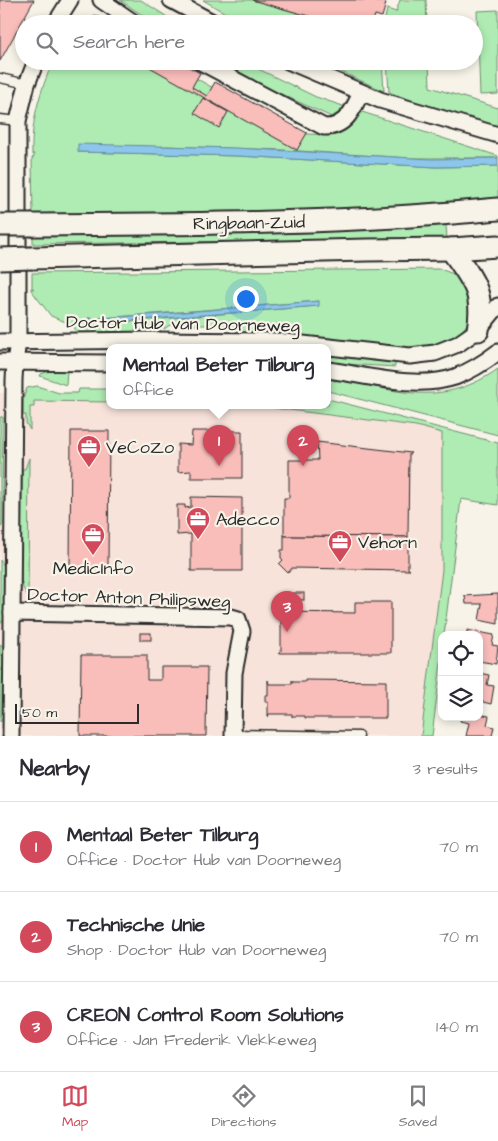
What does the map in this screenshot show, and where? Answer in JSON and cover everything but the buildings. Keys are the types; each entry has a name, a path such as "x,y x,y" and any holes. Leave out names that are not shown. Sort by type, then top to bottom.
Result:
{"main road":[{"name":"Ringbaan-Zuid","path":"0,225 282,223 432,216 498,209"},
{"name":"Ringbaan-Zuid","path":"0,259 451,249 498,246"},
{"path":"451,249 478,291 480,306 478,330"}],"street":[{"path":"61,15 70,0"},
{"path":"101,0 123,15"},
{"path":"171,0 199,15"},
{"path":"11,736 12,613 7,362 18,342 18,121 32,70"},
{"path":"217,70 324,127 334,128 348,117 361,92"},
{"path":"309,70 409,110 498,135"},
{"name":"Doctor Hub van Doorneweg","path":"331,347 410,356 435,353 447,350 478,330 498,306"},
{"name":"Doctor Hub van Doorneweg","path":"0,342 153,340 276,341 303,344"},
{"path":"331,370 419,382 435,381 453,377 470,370 498,352"},
{"path":"7,362 106,363"},
{"name":"Doctor Anton Philipsweg","path":"12,613 231,617 238,619 242,625 234,673 233,735"}],"lane":[{"path":"0,78 27,84"},
{"path":"0,119 18,121"},
{"path":"233,735 359,736"}],"shaded area":[{"path":"106,392 106,409 331,409 331,406 443,431 442,570 424,736 0,736 0,393"}],"green space":[{"path":"120,0 141,0 164,15 142,15"},
{"path":"203,0 252,0 305,15 229,15"},
{"path":"400,0 426,0 427,15 386,15 387,9 396,12"},
{"path":"498,10 498,94 480,95 479,70 483,70 483,15 477,15 477,11"},
{"path":"49,70 182,70 234,100 306,134 335,135 350,125 348,124 359,111 498,156 498,158 409,158 284,150 167,146 78,152 238,156 436,167 498,166 498,198 429,205 296,213 33,215 33,129 44,84"},
{"path":"235,70 260,70 316,97 346,107 336,119 270,89"},
{"path":"337,70 383,70 384,91"},
{"path":"388,70 429,70 430,87 498,108 498,130 444,113 389,92"},
{"path":"446,225 447,239 33,244 33,236 298,233"},
{"path":"440,269 461,279 470,293 469,321 454,339 431,347 403,349 336,340 247,333 221,325 170,325 164,329 164,323 160,322 160,331 156,333 149,331 148,334 78,335 73,325 51,316 31,290 31,288 34,289 32,288 32,273","holes":["319,301 318,306 89,325 89,319"]},
{"path":"331,352 395,362 395,367 331,363"},
{"path":"67,369 66,385 40,376 52,370"},
{"path":"498,369 498,435 331,392 331,379 334,381 342,380 383,389 422,393 459,388 478,381"},
{"path":"37,386 59,393 78,393 79,389 106,389 106,402 34,401 34,407 30,407 30,430 26,423 26,415 23,415 23,399 27,388"},
{"path":"331,400 498,443 498,505 461,499 444,631 438,631 438,687 432,736 421,736 442,570 442,433 416,426 282,409 331,409"},
{"path":"0,417 3,417 2,526 0,528"},
{"path":"29,458 28,597 21,579 22,469 25,469"},
{"path":"0,560 5,567 5,618 0,624"},
{"path":"0,644 5,648 4,717 0,722"}],"water":[{"path":"78,144 236,148 431,159 498,158 498,166 436,167 238,156 78,152"},
{"path":"319,301 319,306 89,324 89,319"}],"place":[{"name":"Mentaal Beter Tilburg","path":"219,466"},
{"name":"Technische Unie","path":"303,466"},
{"name":"VeCoZo","path":"89,468"},
{"name":"Adecco","path":"198,540"},
{"name":"MedicInfo","path":"93,556"},
{"name":"Vehorn","path":"340,563"},
{"name":"CREON Control Room Solutions","path":"287,632"}]}
